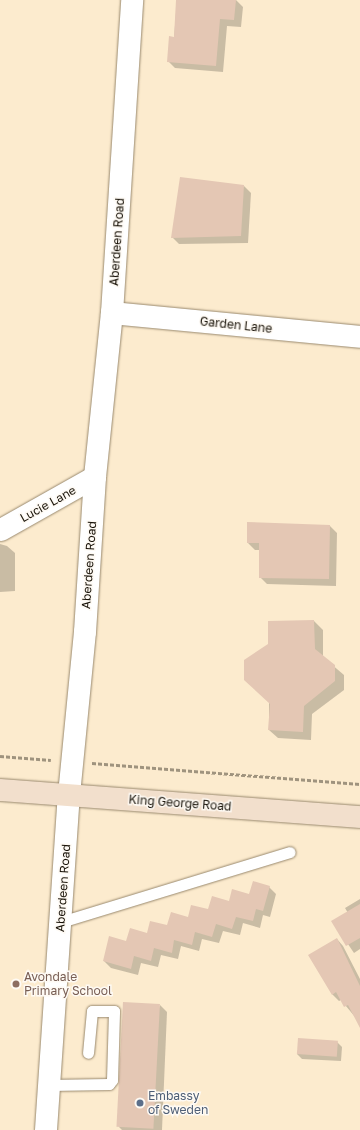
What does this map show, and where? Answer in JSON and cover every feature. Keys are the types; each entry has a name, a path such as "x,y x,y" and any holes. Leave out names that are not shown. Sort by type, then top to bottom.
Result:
{"main road":[{"name":"King George Road","path":"0,790 360,816"}],"street":[{"name":"Aberdeen Road","path":"46,1130 69,795 85,632 95,477 112,313 132,0"},
{"name":"Garden Lane","path":"112,313 360,337"},
{"name":"Lucie Lane","path":"1,530 95,477"}],"lane":[{"path":"61,922 290,852"},
{"path":"49,1085 109,1084 112,1080 114,1010 92,1011 88,1053"}],"path":[{"path":"0,756 360,784"}],"building":[{"path":"176,0 236,0 234,20 220,19 216,66 167,62 169,36 174,37"},
{"path":"180,177 244,185 241,236 171,238"},
{"path":"247,522 330,525 329,579 259,578 259,543 247,543"},
{"path":"314,620 315,649 335,665 335,681 304,706 303,732 268,730 270,704 244,680 244,660 268,644 268,621"},
{"path":"253,881 270,886 263,911 256,909 253,921 236,917 232,929 216,924 212,937 195,932 192,945 174,940 172,953 154,948 151,961 134,956 131,969 103,961 109,936 126,941 130,928 147,933 150,921 167,925 171,912 188,917 191,905 208,909 212,896 229,901 232,889 249,894"},
{"path":"360,904 360,938 346,946 331,921"},
{"path":"337,938 360,986 360,1028 348,1005 344,1007 336,992 332,995 308,955"},
{"path":"123,1002 160,1004 153,1129 116,1127"},
{"path":"298,1038 338,1041 337,1057 297,1054"}],"place":[{"name":"Avondale Primary School","path":"16,984"},
{"name":"Embassy of Sweden","path":"140,1103"}]}
